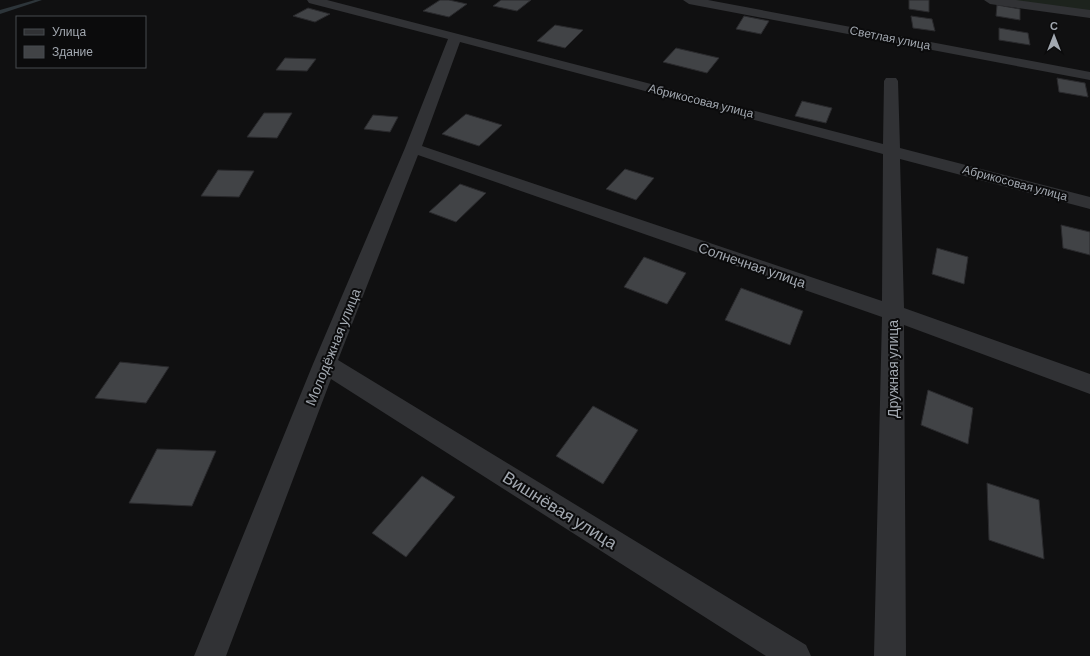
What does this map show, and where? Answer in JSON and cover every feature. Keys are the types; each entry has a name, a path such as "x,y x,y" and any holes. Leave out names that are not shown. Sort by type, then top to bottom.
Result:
{"street":[{"name":"Абрикосовая улица","path":"312,0 893,150 1090,203"},
{"name":"Светлая улица","path":"689,0 1090,76"},
{"path":"990,0 1090,14"},
{"name":"Молодёжная улица","path":"210,656 325,364 413,148 455,38"},
{"name":"Дружная улица","path":"890,656 893,313 892,81"},
{"name":"Солнечная улица","path":"413,148 893,313 1090,384"},
{"name":"Вишнёвая улица","path":"325,364 795,656"}],"shaded area":[{"path":"1008,0 1090,0 1090,11"}],"building":[{"path":"440,0 449,0 467,4 449,17 423,11"},
{"path":"501,0 531,0 517,11 493,6"},
{"path":"909,0 929,0 929,12 909,9"},
{"path":"997,5 1020,9 1020,20 996,16"},
{"path":"308,8 330,14 315,22 293,16"},
{"path":"744,16 769,21 761,34 736,29"},
{"path":"911,16 932,19 935,31 913,28"},
{"path":"555,25 583,30 565,48 537,41"},
{"path":"999,28 1028,33 1030,45 999,40"},
{"path":"676,48 719,58 707,73 663,62"},
{"path":"285,58 316,59 307,71 276,70"},
{"path":"1057,78 1085,83 1088,97 1059,92"},
{"path":"802,101 832,108 826,123 795,116"},
{"path":"264,113 292,113 277,138 247,137"},
{"path":"466,114 502,125 479,146 442,134"},
{"path":"373,115 398,117 390,132 364,129"},
{"path":"625,169 654,178 636,200 606,189"},
{"path":"218,170 254,171 239,197 201,196"},
{"path":"460,184 486,193 456,222 429,212"},
{"path":"1061,225 1090,232 1090,255 1063,248"},
{"path":"937,248 968,257 964,284 932,274"},
{"path":"644,257 686,273 667,304 624,287"},
{"path":"741,288 803,311 790,345 725,320"},
{"path":"120,362 169,367 146,403 95,398"},
{"path":"928,390 973,408 968,444 921,425"},
{"path":"593,406 638,430 603,484 556,456"},
{"path":"157,449 216,451 192,506 129,503"},
{"path":"422,476 455,497 406,557 372,533"},
{"path":"987,483 1039,500 1044,559 989,540"}],"waterway":[{"path":"0,12 40,0"}]}
